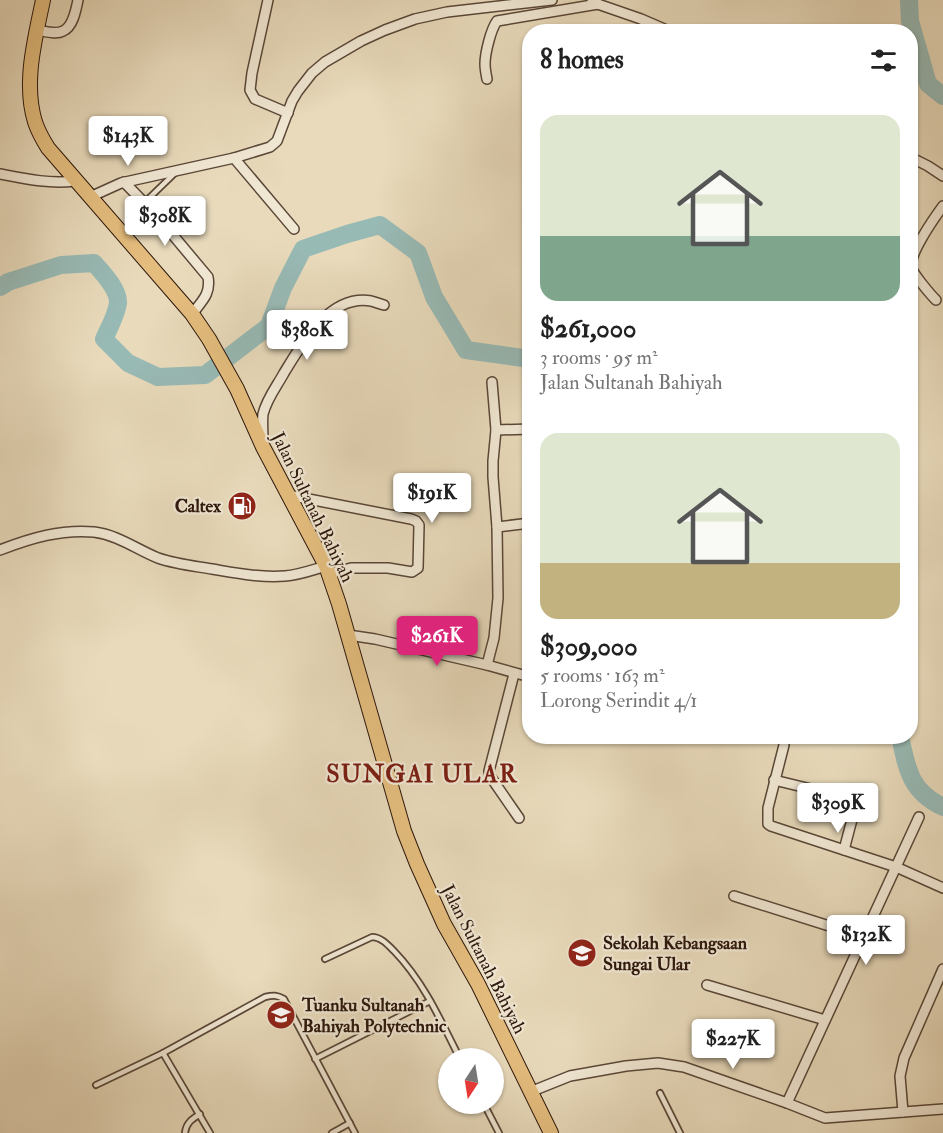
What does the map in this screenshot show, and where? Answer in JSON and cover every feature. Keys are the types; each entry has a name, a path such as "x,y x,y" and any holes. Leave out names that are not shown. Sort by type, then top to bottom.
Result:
{"main road":[{"name":"Jalan Sultanah Bahiyah","path":"43,0 30,79 30,101 35,124 48,148 75,181 192,314 237,389 263,447 327,570 404,831 417,864 444,924 481,989 551,1133"}],"street":[{"path":"37,30 63,31 70,24 78,0"},
{"path":"268,0 250,90 255,99 288,113"},
{"path":"90,197 124,182 234,158 270,147 277,141 298,91 312,73 325,62 361,41 415,19 476,8 552,0"},
{"path":"587,0 652,24"},
{"path":"487,79 484,67 497,21 598,4"},
{"path":"234,158 294,229"},
{"path":"918,162 943,176"},
{"path":"0,174 42,182 75,181"},
{"path":"124,182 208,277 208,294 192,314"},
{"path":"918,249 927,229 943,206"},
{"path":"918,277 936,300"},
{"path":"263,447 262,420 267,400 310,333 328,314 350,302 370,301 384,305"},
{"path":"488,665 494,638 498,598 493,470 496,430 492,382"},
{"path":"496,430 522,429"},
{"path":"0,550 48,534 84,532 122,539 159,558 178,564 256,576 286,576 351,568 388,568 412,572 417,568 419,525 416,520 288,495"},
{"path":"497,527 522,524"},
{"path":"348,635 488,665 522,676"},
{"path":"514,674 490,759 489,771 490,776 519,818"},
{"path":"784,745 768,808 768,824 896,867 943,888"},
{"path":"774,780 853,801 855,808 844,850"},
{"path":"787,1103 919,817"},
{"path":"734,896 864,937"},
{"path":"903,1112 900,1076 904,1058 943,969"},
{"path":"706,985 825,1020"},
{"path":"530,1092 570,1076 658,1063 684,1067 825,1118 943,1108"}],"lane":[{"path":"144,203 178,170"},
{"path":"325,960 372,936 377,936 408,966 423,987 454,1048"},
{"path":"96,1085 163,1053 265,997 279,996 284,999 355,1133"},
{"path":"315,1059 430,1001"},
{"path":"163,1053 210,1133"},
{"path":"660,1093 680,1133"},
{"path":"184,1133 189,1122 200,1114"},
{"path":"489,1114 499,1133"},
{"path":"332,1133 350,1123"}],"waterway":[{"path":"909,0 911,24"},
{"path":"918,49 928,84 943,96"},
{"name":"SUNGAI ULAR","path":"0,287 8,282 61,265 94,263 110,282 118,298 116,313 104,339 128,363 158,377 205,375 269,326 283,288 303,249 380,225 418,253 434,297 466,350 522,358"},
{"name":"SUNGAI ULAR","path":"902,744 908,769 917,786 923,794 943,807"}],"place":[{"name":"Caltex","path":"242,506"},
{"name":"Sekolah Kebangsaan Sungai Ular","path":"582,953"},
{"name":"Tuanku Sultanah Bahiyah Polytechnic","path":"281,1015"}],"district":[{"name":"SUNGAI ULAR","path":"422,774"}]}
